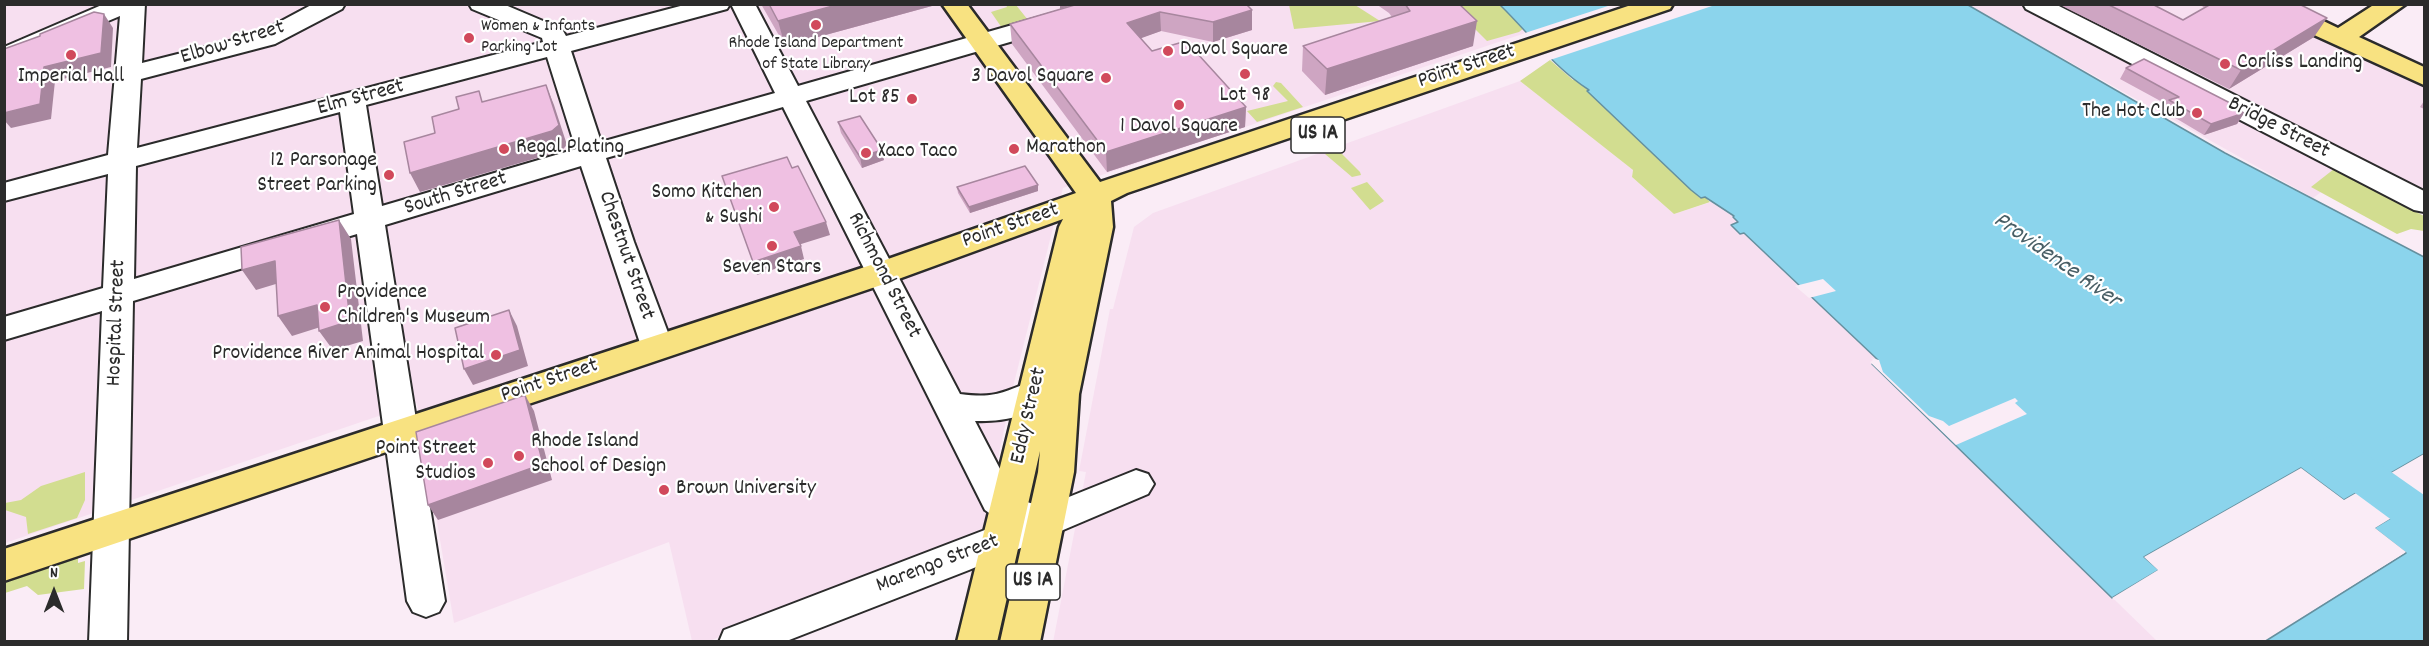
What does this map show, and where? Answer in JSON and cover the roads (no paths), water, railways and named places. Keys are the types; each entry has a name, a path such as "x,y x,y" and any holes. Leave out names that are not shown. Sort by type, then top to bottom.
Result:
{"main road":[{"path":"954,4 1095,197"},
{"name":"Point Street","path":"4,565 882,273 1095,197 1127,201 1470,83 1512,63 1535,47 1661,4"},
{"path":"2266,4 2424,77"},
{"path":"2340,39 2394,4"},
{"name":"Eddy Street","path":"976,642 1074,227 1083,210 1095,197"},
{"name":"Eddy Street","path":"1020,642 1058,460 1062,394 1098,226 1095,197"}],"street":[{"path":"4,57 126,4"},
{"name":"Hospital Street","path":"108,642 120,296 122,160 133,4"},
{"name":"Elbow Street","path":"129,74 266,39 333,4"},
{"name":"Chestnut Street","path":"481,4 553,34 590,154 657,346"},
{"name":"Elm Street","path":"4,192 718,4"},
{"name":"Richmond Street","path":"743,4 998,500 1004,525"},
{"name":"South Street","path":"4,329 590,154 1115,4"},
{"name":"Bridge Street","path":"2036,4 2424,203"},
{"path":"352,101 426,601"},
{"path":"950,405 973,409 995,408 1016,403 1035,393"},
{"name":"Marengo Street","path":"738,642 1004,525 1046,522 1136,484"}],"water":[{"path":"1500,5 1968,5 2225,153 2424,257 2424,454 2344,500 2301,468 2144,557 2159,570 2112,598 1872,364 1878,360 1744,233 1740,234 1731,225 1738,222 1734,216 1691,190 1587,91 1589,90 1553,61"},
{"path":"2424,498 2424,641 2264,642 2406,553 2374,528"}],"waterway":[{"name":"Providence River","path":"2332,453 2424,519"}],"place":[{"name":"Rhode Island Department of State Library","path":"816,25"},
{"name":"Women & Infants Parking Lot","path":"469,38"},
{"name":"Davol Square","path":"1168,51"},
{"name":"Imperial Hall","path":"71,55"},
{"name":"Corliss Landing","path":"2225,64"},
{"name":"Lot 98","path":"1245,74"},
{"name":"3 Davol Square","path":"1106,78"},
{"name":"Lot 85","path":"912,99"},
{"name":"1 Davol Square","path":"1179,105"},
{"name":"The Hot Club","path":"2197,113"},
{"name":"Regal Plating","path":"504,149"},
{"name":"Marathon","path":"1014,149"},
{"name":"Xaco Taco","path":"866,153"},
{"name":"12 Parsonage Street Parking","path":"389,175"},
{"name":"Somo Kitchen & Sushi","path":"774,207"},
{"name":"Seven Stars","path":"772,246"},
{"name":"Providence Children's Museum","path":"325,307"},
{"name":"Providence River Animal Hospital","path":"496,355"},
{"name":"Rhode Island School of Design","path":"519,456"},
{"name":"Point Street Studios","path":"488,463"},
{"name":"Brown University","path":"664,490"}]}
